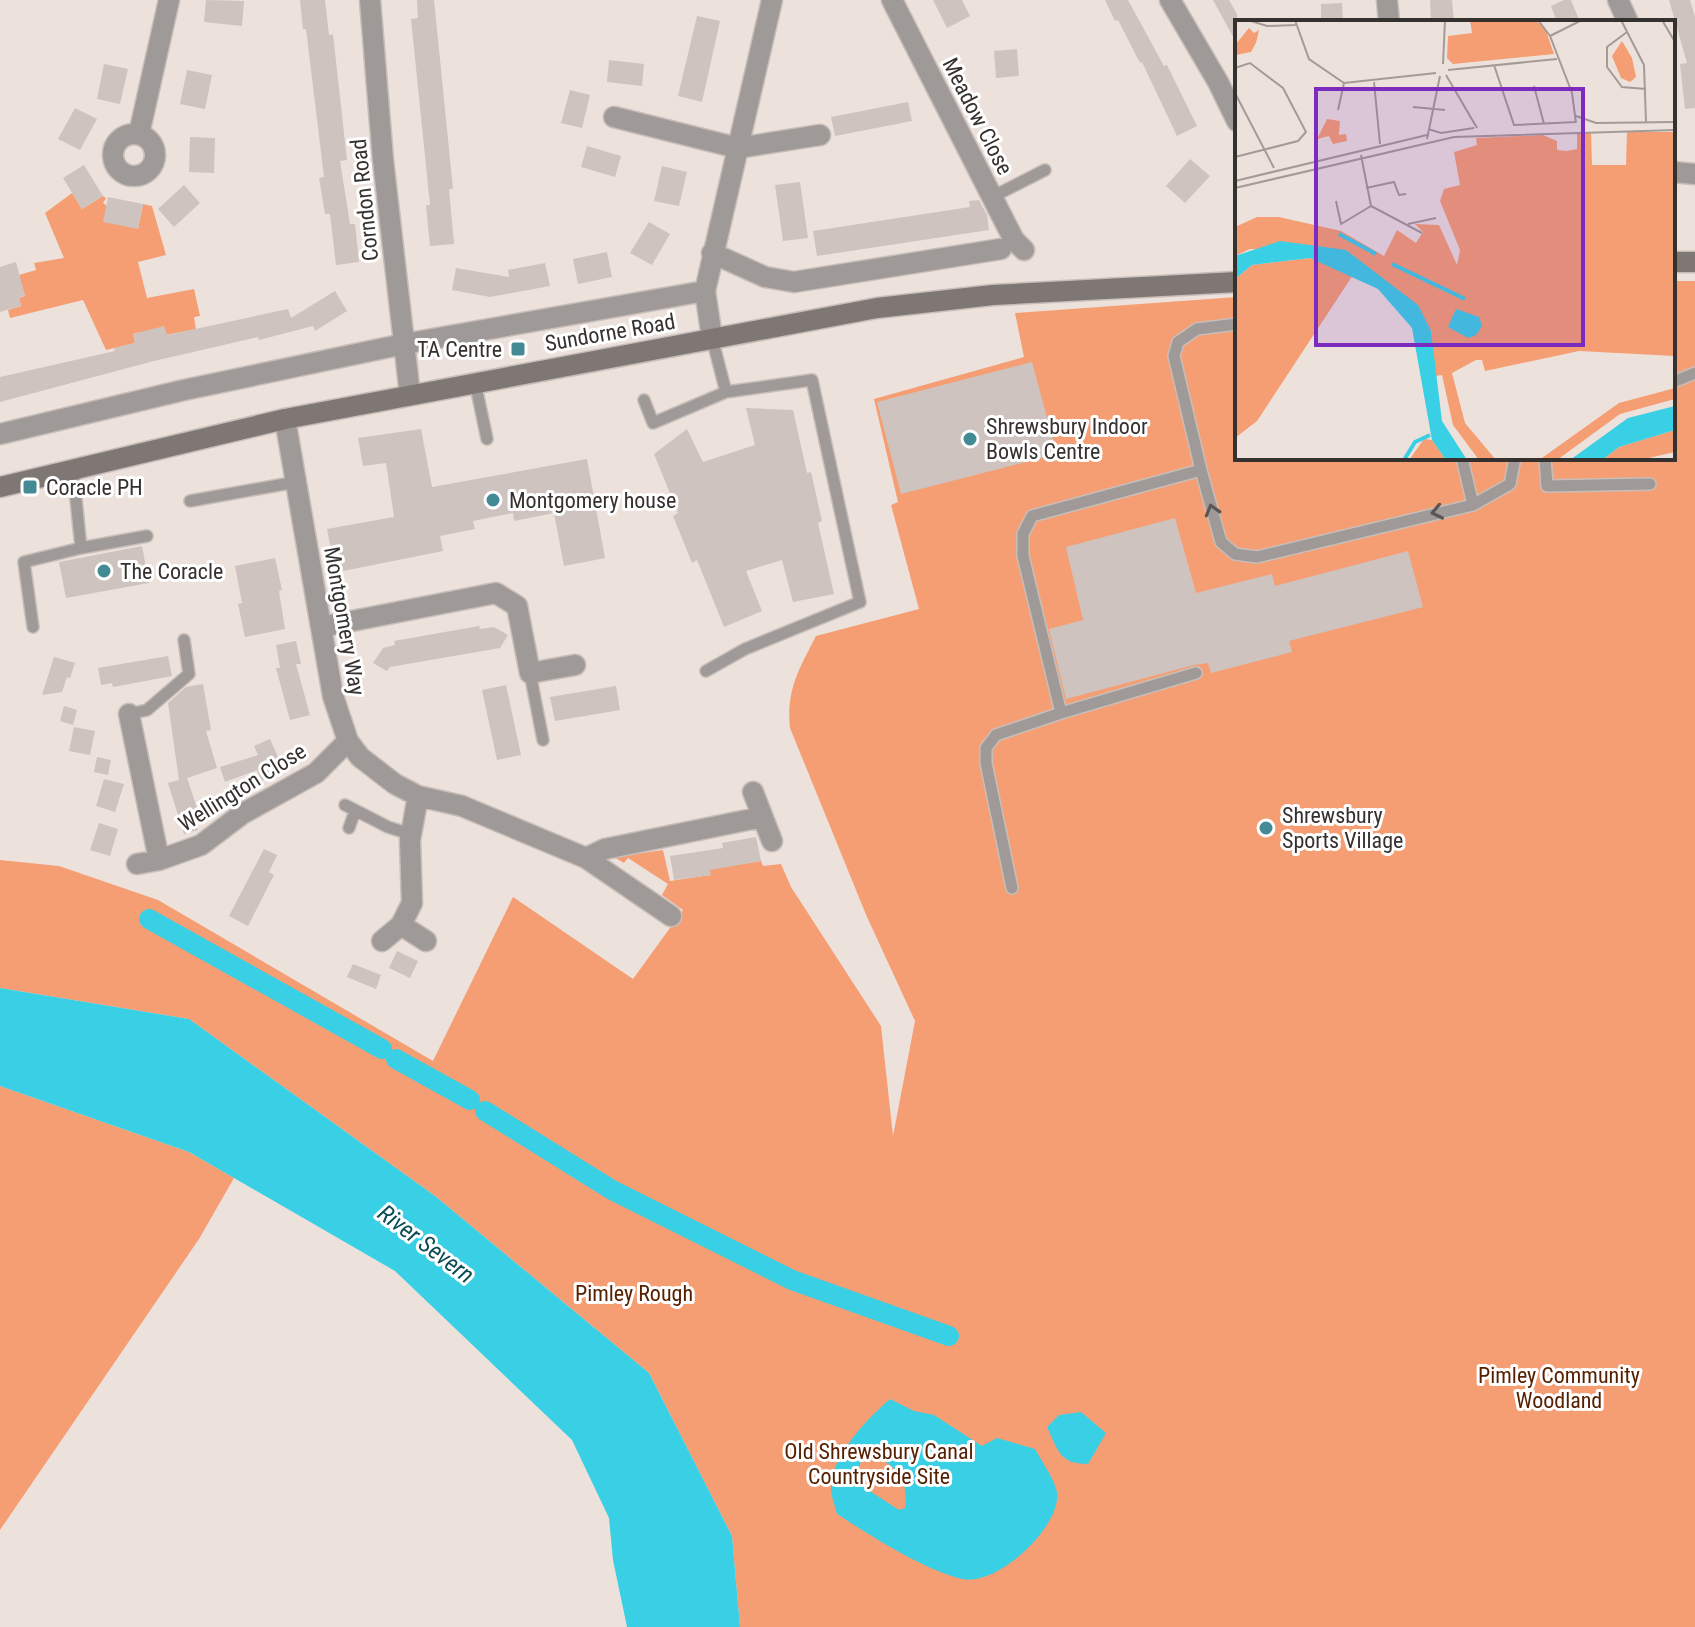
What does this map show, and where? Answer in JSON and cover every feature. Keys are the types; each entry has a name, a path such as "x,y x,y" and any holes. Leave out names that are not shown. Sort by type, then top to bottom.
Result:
{"main road":[{"name":"Sundorne Road","path":"0,487 285,419 823,317 993,295 1235,282"}],"street":[{"path":"139,134 169,0"},
{"name":"Corndon Road","path":"370,0 383,160 410,395"},
{"path":"712,338 705,291 772,0"},
{"name":"Meadow Close","path":"892,0 1014,240 1024,250"},
{"path":"1170,0 1235,117"},
{"path":"1387,0 1389,20"},
{"path":"1618,0 1627,20"},
{"path":"614,117 738,148 820,135"},
{"path":"1675,172 1695,174"},
{"path":"712,253 765,277 794,282 1001,249"},
{"name":"Sundorne Road","path":"0,434 184,390 404,344 705,291"},
{"name":"Montgomery Way","path":"285,419 333,696 348,741 360,757 376,771 418,796 462,806 586,858 671,916"},
{"path":"321,627 496,593 517,606 530,673 575,665"},
{"name":"Wellington Close","path":"129,714 159,860 201,845 242,814 316,773 348,741"},
{"path":"753,792 772,841"},
{"path":"382,941 401,925 412,903 410,834 418,796"},
{"path":"586,858 605,849 762,817"},
{"path":"137,864 159,860"},
{"path":"401,925 426,941"}],"lane":[{"path":"992,197 1045,170"},
{"path":"1235,324 1197,329 1178,342 1174,356 1221,542 1235,554 1257,557 1473,505 1510,484 1515,460"},
{"path":"712,338 726,392"},
{"path":"1675,381 1695,373"},
{"path":"644,400 653,423 726,392 812,380 860,602 745,649 706,671"},
{"path":"475,382 487,439"},
{"path":"1462,460 1473,505"},
{"path":"1545,460 1547,486 1650,484"},
{"path":"73,470 81,548"},
{"path":"1061,713 1023,556 1023,534 1032,516 1201,470"},
{"path":"190,501 296,482"},
{"path":"33,627 24,562 147,536"},
{"path":"129,714 147,710 189,674 184,640"},
{"path":"530,673 543,740"},
{"path":"1012,888 986,763 986,748 996,735 1196,673"},
{"path":"349,828 350,808 410,834"}],"green space":[{"path":"72,193 82,209 103,196 106,198 103,203 138,229 143,204 152,206 166,255 138,262 147,298 194,289 200,316 194,317 196,329 151,338 140,332 133,334 135,343 106,350 83,300 10,318 8,310 21,306 19,298 25,296 19,275 36,270 34,263 64,258 45,213"},
{"path":"1675,281 1695,281 1695,1627 740,1627 732,1536 649,1373 435,1196 189,1019 0,988 0,860 59,866 158,900 433,1061 513,897 633,979 683,910 662,895 668,884 628,858 624,863 614,857 663,850 670,881 710,875 710,869 761,861 763,866 781,864 791,887 881,1026 893,1136 915,1021 867,917 790,728 790,702 795,680 816,636 919,609 891,505 898,502 874,399 1024,357 1015,313 1235,297 1235,460 1675,460"},
{"path":"0,1086 189,1152 234,1178 199,1239 0,1530"}],"water":[{"name":"River Severn","path":"0,988 189,1019 435,1196 649,1373 732,1536 740,1627 627,1627 613,1560 609,1518 572,1440 395,1271 189,1152 0,1086"},
{"path":"890,1399 914,1411 934,1415 982,1446 997,1438 1035,1449 1057,1492 1056,1506 1038,1537 1009,1564 992,1574 962,1579 914,1560 837,1514 831,1488 837,1463 861,1428","holes":["880,1459 902,1479 905,1508 899,1510 862,1486 858,1472 861,1461"]},
{"path":"1081,1412 1106,1433 1088,1464 1065,1458 1047,1427 1059,1415"}],"building":[{"path":"206,0 244,1 242,26 204,22"},
{"path":"300,0 325,0 329,35 333,34 347,160 340,161 350,224 355,224 359,262 336,265 330,214 325,214 319,178 324,177"},
{"path":"417,0 434,0 453,189 449,189 454,244 430,246 426,205 430,205 411,19 418,18"},
{"path":"933,0 962,0 970,16 947,28"},
{"path":"1105,0 1128,0 1164,66 1167,65 1197,126 1177,136 1142,62"},
{"path":"1213,0 1229,0 1237,14 1235,40"},
{"path":"1430,0 1452,0 1454,20 1431,20"},
{"path":"1571,0 1579,20 1556,20 1551,6"},
{"path":"1669,0 1690,0 1695,17 1695,108 1685,109 1680,64 1687,63"},
{"path":"1342,3 1343,20 1321,20 1321,4"},
{"path":"697,16 720,21 702,102 678,96"},
{"path":"1017,49 1019,76 996,78 994,51"},
{"path":"609,60 644,64 642,86 607,82"},
{"path":"104,64 128,69 120,104 97,99"},
{"path":"187,70 212,75 205,109 180,104"},
{"path":"570,90 590,95 582,128 561,123"},
{"path":"908,102 912,121 835,136 831,117"},
{"path":"75,108 97,119 80,150 58,139"},
{"path":"190,137 215,138 214,173 189,172"},
{"path":"587,146 621,156 615,177 581,167"},
{"path":"1190,159 1210,176 1185,203 1166,186"},
{"path":"84,165 103,196 82,209 63,178"},
{"path":"662,166 687,172 679,206 654,201"},
{"path":"800,182 808,238 783,241 775,185"},
{"path":"184,185 200,203 174,227 158,209"},
{"path":"108,197 143,204 138,229 103,222"},
{"path":"979,200 987,215 989,230 817,256 813,231 970,207 969,201"},
{"path":"649,222 670,234 652,265 630,253"},
{"path":"607,252 612,277 578,284 573,259"},
{"path":"16,262 25,296 19,298 21,306 0,312 0,267"},
{"path":"545,263 550,286 490,297 452,290 456,268 509,277 508,270"},
{"path":"335,291 347,311 315,331 313,326 259,340 258,337 0,402 0,377 115,351 114,348 135,343 133,334 164,326 167,335 288,309 291,318"},
{"name":"Shrewsbury Indoor Bowls Centre","path":"1032,362 1057,454 901,494 877,402"},
{"path":"746,408 793,410 822,521 818,523 834,594 793,602 782,560 746,571 762,611 724,627 697,560 692,563 673,516 678,513 654,454 687,429 703,462 755,445"},
{"name":"Montgomery house","path":"421,429 432,487 587,459 605,558 564,566 554,513 514,521 513,513 473,521 475,529 440,536 443,551 343,571 340,559 333,560 327,529 394,517 386,463 363,466 358,438"},
{"path":"1175,518 1196,593 1272,574 1275,586 1408,551 1423,607 1289,641 1292,652 1211,673 1208,663 1194,665 1066,699 1049,629 1083,620 1066,547"},
{"name":"The Coracle","path":"142,546 149,583 66,598 59,562"},
{"path":"275,558 282,590 279,591 285,629 245,637 235,566"},
{"path":"479,626 480,629 494,627 508,635 500,648 390,667 387,671 373,663 383,648 395,645 394,641"},
{"path":"296,641 301,664 296,664 310,715 290,720 276,668 280,668 276,645"},
{"path":"168,656 172,676 113,687 112,683 101,685 98,668"},
{"path":"54,657 75,663 62,692 42,695"},
{"path":"203,684 211,730 206,731 217,768 187,778 198,811 193,813 198,830 184,834 168,783 179,780 168,703 186,687"},
{"path":"506,685 521,755 497,760 482,690"},
{"path":"616,686 620,710 555,721 550,697"},
{"path":"64,706 77,710 73,725 60,721"},
{"path":"74,727 95,731 90,755 69,751"},
{"path":"270,739 284,771 261,781 257,770 225,782 220,767 258,755 254,746"},
{"path":"97,757 111,760 108,775 94,772"},
{"path":"104,779 124,784 115,812 96,806"},
{"path":"99,823 118,829 110,856 90,850"},
{"path":"756,837 761,861 710,870 711,875 674,880 670,856 723,848 722,843"},
{"path":"264,849 277,855 269,872 274,875 248,926 229,916"},
{"path":"397,951 418,961 410,978 389,968"},
{"path":"353,964 381,975 376,989 347,977"}],"waterway":[{"path":"149,919 382,1049"},
{"path":"396,1059 470,1100"},
{"path":"485,1111 612,1190 792,1280 949,1336"}],"place":[{"name":"TA Centre","path":"518,349"},
{"name":"Shrewsbury Indoor Bowls Centre","path":"970,439"},
{"name":"Coracle PH","path":"30,487"},
{"name":"Montgomery house","path":"493,500"},
{"name":"The Coracle","path":"104,571"},
{"name":"Shrewsbury Sports Village","path":"1266,828"}],"park label":[{"name":"Pimley Rough","path":"634,1293"},
{"name":"Pimley Community Woodland","path":"1559,1388"},
{"name":"Old Shrewsbury Canal Countryside Site","path":"879,1464"}]}
